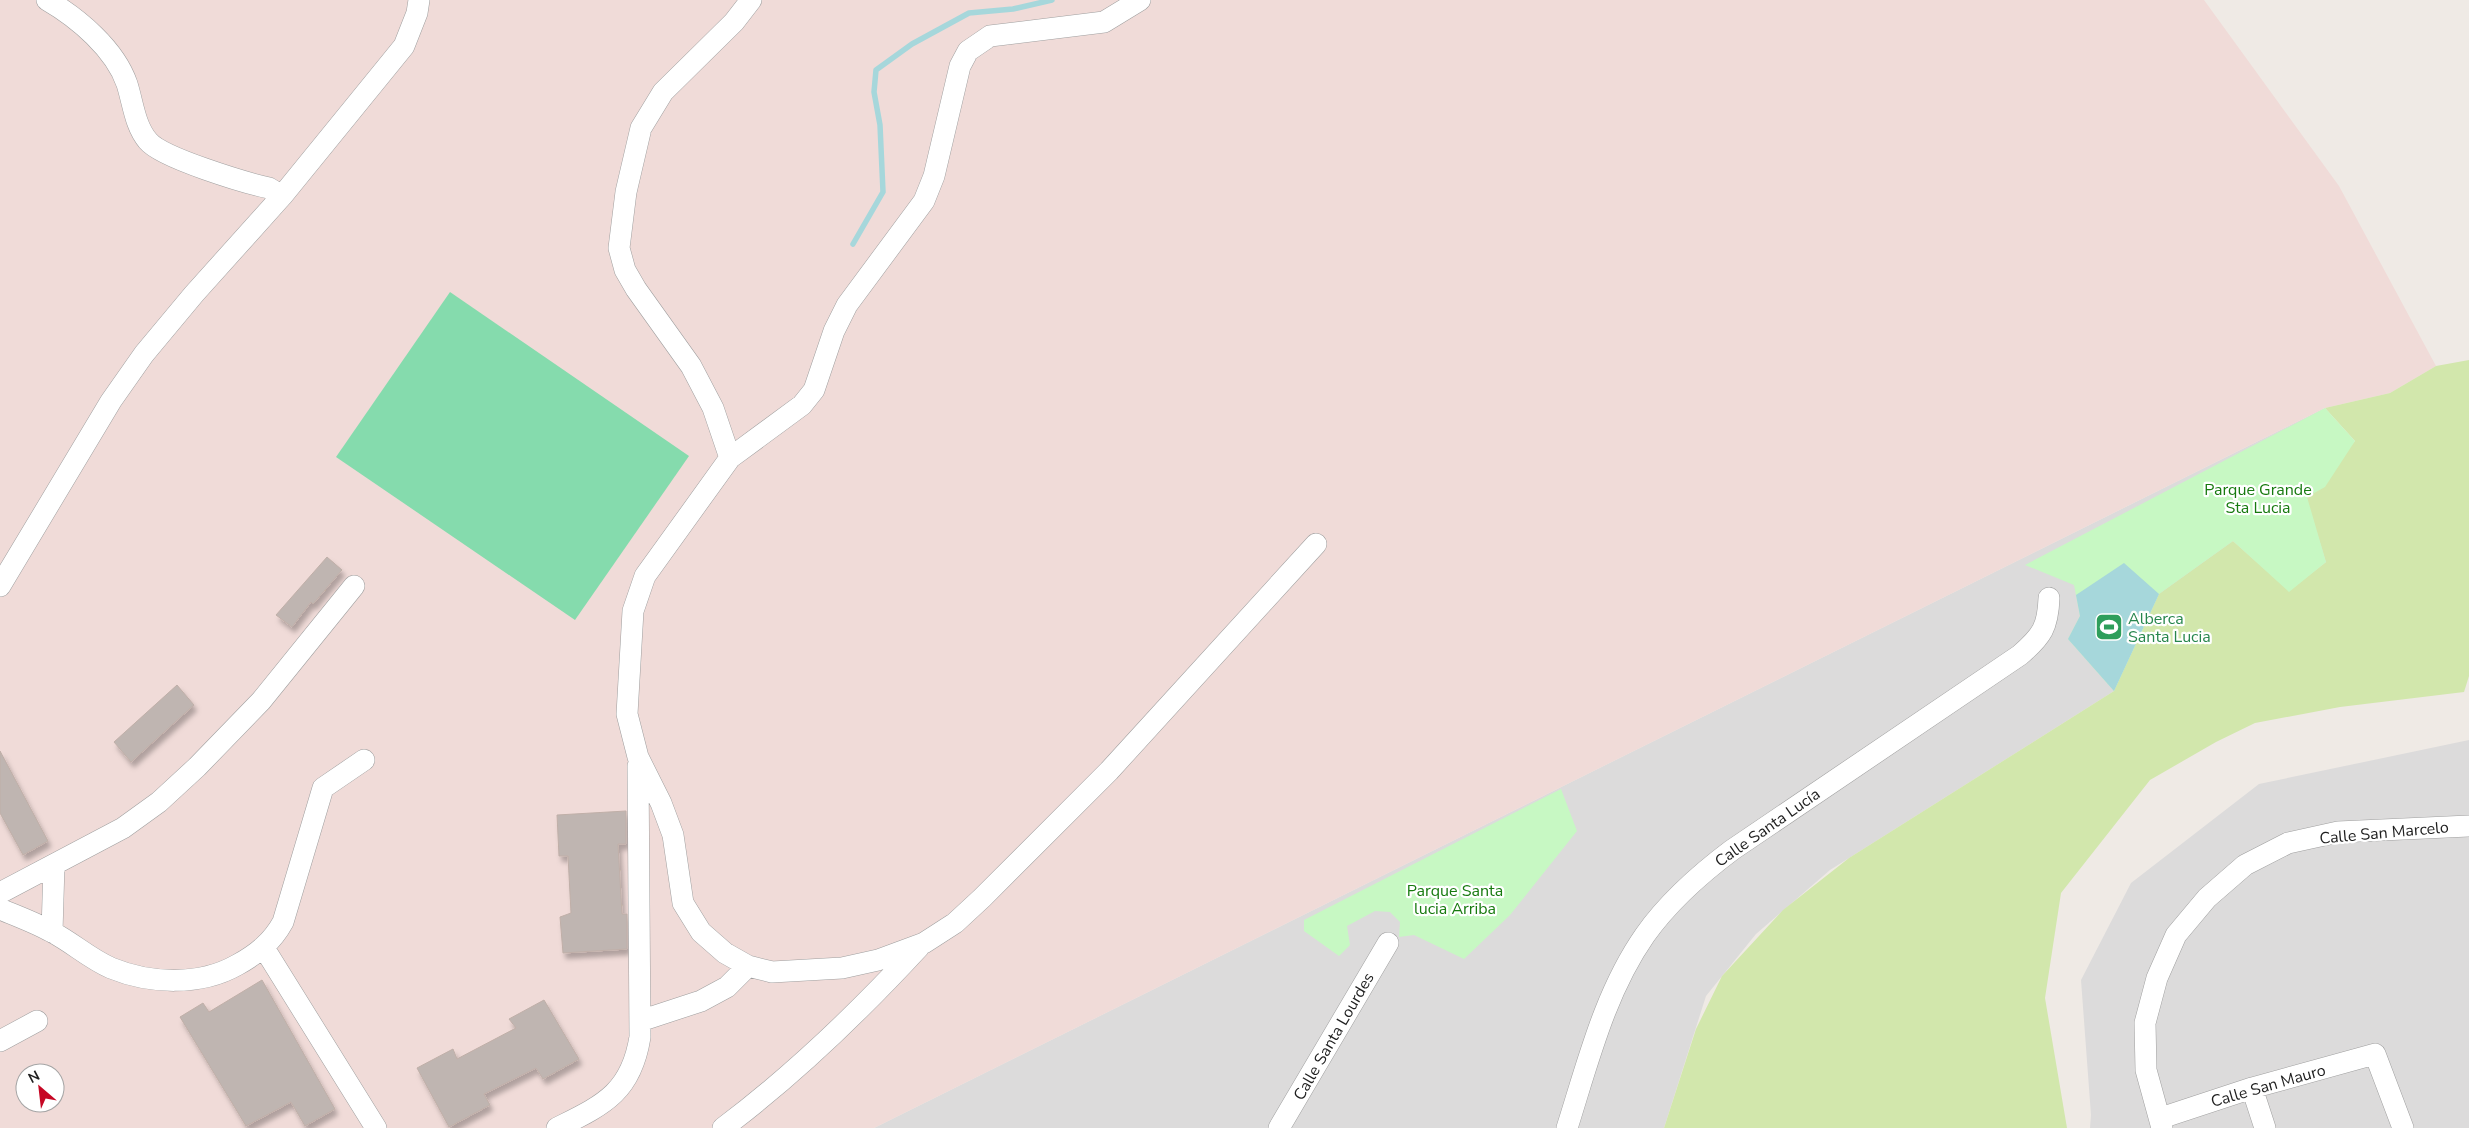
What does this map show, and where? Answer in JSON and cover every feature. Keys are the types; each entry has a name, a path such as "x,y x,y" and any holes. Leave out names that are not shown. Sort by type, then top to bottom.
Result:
{"street":[{"path":"47,0 68,13 106,49 126,82 137,119 148,142 169,155 269,188 282,196"},
{"path":"0,586 111,401 144,354 194,294 282,196 404,46 417,13 419,0"},
{"path":"730,458 713,408 691,366 636,289 625,270 619,248 626,192 641,128 663,92 734,22 751,0"},
{"path":"1140,0 1104,22 990,36 968,51 960,66 934,176 924,201 847,305 834,331 814,390 802,405 730,458 645,576 633,611 627,714 638,757 661,803 673,835 682,902 700,932 725,953 748,966 772,972 842,968 878,960 924,943 955,923 1102,777 1316,544"},
{"path":"0,893 123,828 159,802 191,773 261,701 354,586"},
{"name":"Calle Santa Lucía","path":"1567,1128 1602,1018 1622,976 1645,935 1672,902 1700,874 1732,850 2020,655 2044,630 2050,598"},
{"path":"557,1128 592,1110 610,1098 626,1080 636,1059 640,1021 638,757"},
{"path":"0,909 52,932 83,953 111,968 147,979 185,980 222,974 264,948 276,936 283,922 323,788 364,760"},
{"name":"Calle San Marcelo","path":"2162,1123 2146,1070 2145,1023 2157,978 2176,935 2206,898 2245,865 2288,843 2338,832 2469,826"},
{"path":"52,932 54,865"},
{"path":"723,1128 750,1108 839,1030 924,943"},
{"name":"Calle Santa Lourdes","path":"1279,1128 1388,943"},
{"path":"264,948 376,1128"},
{"path":"640,1021 701,1001 727,987 748,966"},
{"path":"0,1041 37,1021"},
{"name":"Calle San Mauro","path":"2162,1123 2252,1088 2376,1054 2403,1128"},
{"path":"2252,1088 2265,1128"}],"shaded area":[{"path":"0,0 2204,0 2339,186 2436,366 2390,393 2325,408 874,1128 0,1128"},
{"path":"2325,408 2326,562 2289,592 2233,541 2114,691 1830,870 1756,934 1706,996 1664,1128 874,1128"},
{"path":"2469,740 2469,1128 2090,1128 2091,1115 2081,980 2131,883 2259,784"}],"green space":[{"path":"450,292 689,456 575,620 336,457"},
{"path":"2469,360 2469,676 2464,692 2340,707 2255,723 2216,742 2150,780 2061,893 2045,998 2067,1128 1664,1128 1696,1029 1722,976 1783,910 1849,858 2114,691 2159,594 2233,541 2289,591 2326,562 2306,497 2355,441 2325,408 2390,393 2436,366"},
{"name":"Parque Grande Sta Lucia","path":"2325,408 2355,441 2325,487 2307,497 2326,562 2289,592 2233,541 2159,594 2114,691 2068,639 2080,616 2074,585 2025,565"},
{"name":"Parque Santa lucia Arriba","path":"1561,789 1577,831 1510,915 1464,959 1414,935 1399,937 1400,922 1390,912 1375,911 1347,926 1350,945 1339,956 1304,931 1304,920"}],"water":[{"name":"Alberca Santa Lucia","path":"2124,563 2159,594 2114,691 2068,639 2080,616 2076,595"}],"building":[{"path":"327,557 342,570 313,604 311,602 292,627 276,615"},
{"path":"177,685 194,705 131,762 114,742"},
{"path":"0,751 48,841 23,855 0,813"},
{"path":"626,811 626,844 618,844 622,914 627,914 627,949 563,953 560,917 571,913 568,856 559,856 557,815"},
{"path":"262,980 335,1109 305,1126 291,1102 246,1126 180,1017 203,1003 209,1012"},
{"path":"544,1000 579,1059 543,1079 536,1068 484,1094 490,1105 449,1127 417,1068 453,1049 457,1059 516,1028 509,1019"}],"waterway":[{"path":"853,244 883,192 880,125 874,92 876,70 912,44 969,13 1013,9 1052,0"}],"place":[{"name":"Alberca Santa Lucia","path":"2109,627"}]}
